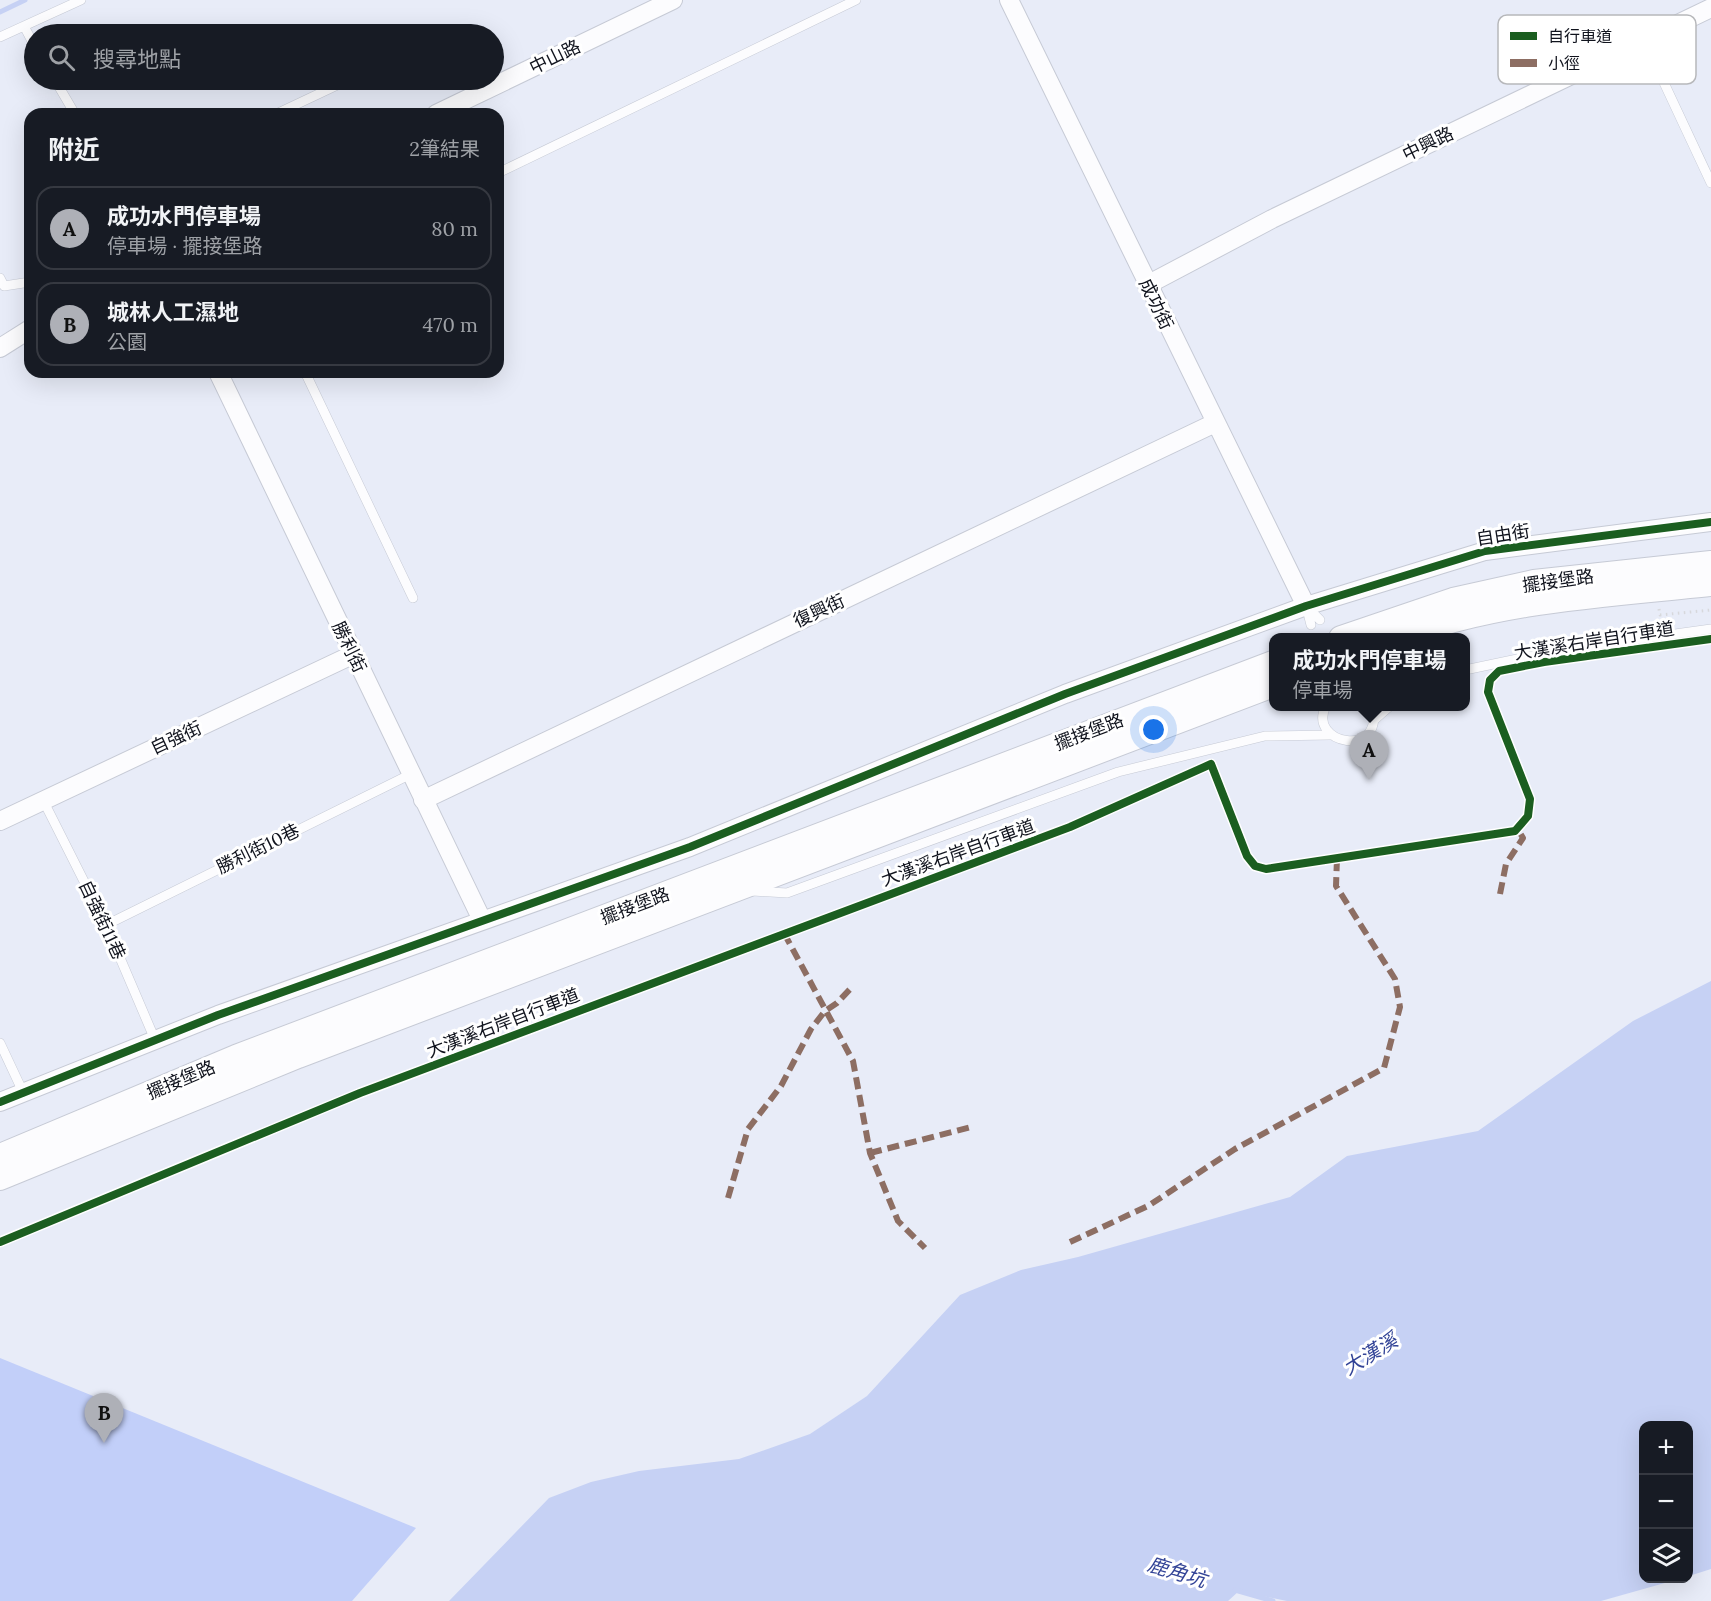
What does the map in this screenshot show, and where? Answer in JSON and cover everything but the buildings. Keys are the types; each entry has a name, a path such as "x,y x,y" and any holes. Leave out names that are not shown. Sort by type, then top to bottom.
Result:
{"street":[{"name":"中山路","path":"504,81 673,0"},
{"name":"成功街","path":"1009,0 1306,606"},
{"name":"中興路","path":"1696,15 1711,8"},
{"name":"中興路","path":"1147,285 1272,219 1553,84"},
{"name":"中山路","path":"448,108 486,90"},
{"path":"0,348 24,333"},
{"name":"勝利街","path":"221,378 352,655 482,920"},
{"name":"復興街","path":"423,800 1215,423"},
{"name":"自由街","path":"0,1102 156,1042 218,1015 690,847 1065,694 1306,606 1485,551 1711,522"},
{"name":"擺接堡路","path":"1356,633 1453,600 1534,582 1711,563"},
{"name":"擺接堡路","path":"1415,633 1468,617 1552,601 1711,584"},
{"name":"自強街","path":"0,821 352,655"},
{"name":"擺接堡路","path":"0,1156 236,1057 1269,665"},
{"name":"擺接堡路","path":"0,1178 298,1056 1269,687"}],"lane":[{"path":"30,24 81,0"},
{"path":"504,170 856,0"},
{"path":"0,37 24,27"},
{"path":"1665,84 1711,183"},
{"path":"61,90 71,108"},
{"path":"289,108 327,90"},
{"path":"0,278 4,286 24,283"},
{"path":"308,378 413,598"},
{"name":"成功街","path":"1306,606 1316,622"},
{"path":"1470,669 1560,650 1711,629"},
{"path":"1325,711 1324,724 1330,735"},
{"path":"1373,711 1374,720"},
{"path":"733,890 787,893 1118,772 1265,736 1330,735 1343,742 1357,741 1369,733 1374,720 1384,711"},
{"name":"勝利街10巷","path":"106,925 411,774"},
{"name":"自強街11巷","path":"43,800 106,925 156,1042"},
{"path":"0,1042 23,1092"}],"path":[{"path":"1659,608 1660,615 1711,610"}],"shaded area":[{"path":"0,1358 416,1528 352,1601 0,1601"}],"water":[{"name":"大漢溪","path":"1711,981 1711,1569 1693,1575 1693,1421 1639,1421 1639,1583 1665,1583 1601,1601 1287,1601 1239,1591 1228,1601 449,1601 549,1498 591,1482 639,1471 739,1459 810,1434 867,1396 960,1295 1021,1270 1078,1257 1290,1197 1347,1156 1478,1131 1633,1021"}],"waterway":[{"path":"0,12 25,0"},
{"name":"鹿角坑","path":"1235,1590 1273,1601"}],"marked path":[{"path":"1500,894 1506,864 1523,838 1517,828"},
{"path":"1070,1242 1148,1206 1235,1149 1384,1068 1400,1007 1395,979 1336,886 1337,858"},
{"path":"784,933 853,1061 870,1153 898,1221 925,1248"},
{"path":"728,1198 748,1129 781,1086 811,1029 825,1011 837,1003 853,986"},
{"path":"870,1153 971,1127"}],"cycle path":[{"path":"0,1102 218,1015 690,847 1065,694 1306,606 1485,551 1711,522"},
{"name":"大漢溪右岸自行車道","path":"0,1242 360,1093 1070,827 1211,764 1247,856 1255,866 1266,869 1515,831 1528,816 1530,799 1488,692 1490,680 1499,671 1544,662 1711,639"}],"place":[{"name":"成功水門停車場","path":"1369,780"},
{"name":"城林人工濕地","path":"104,1443"}]}
